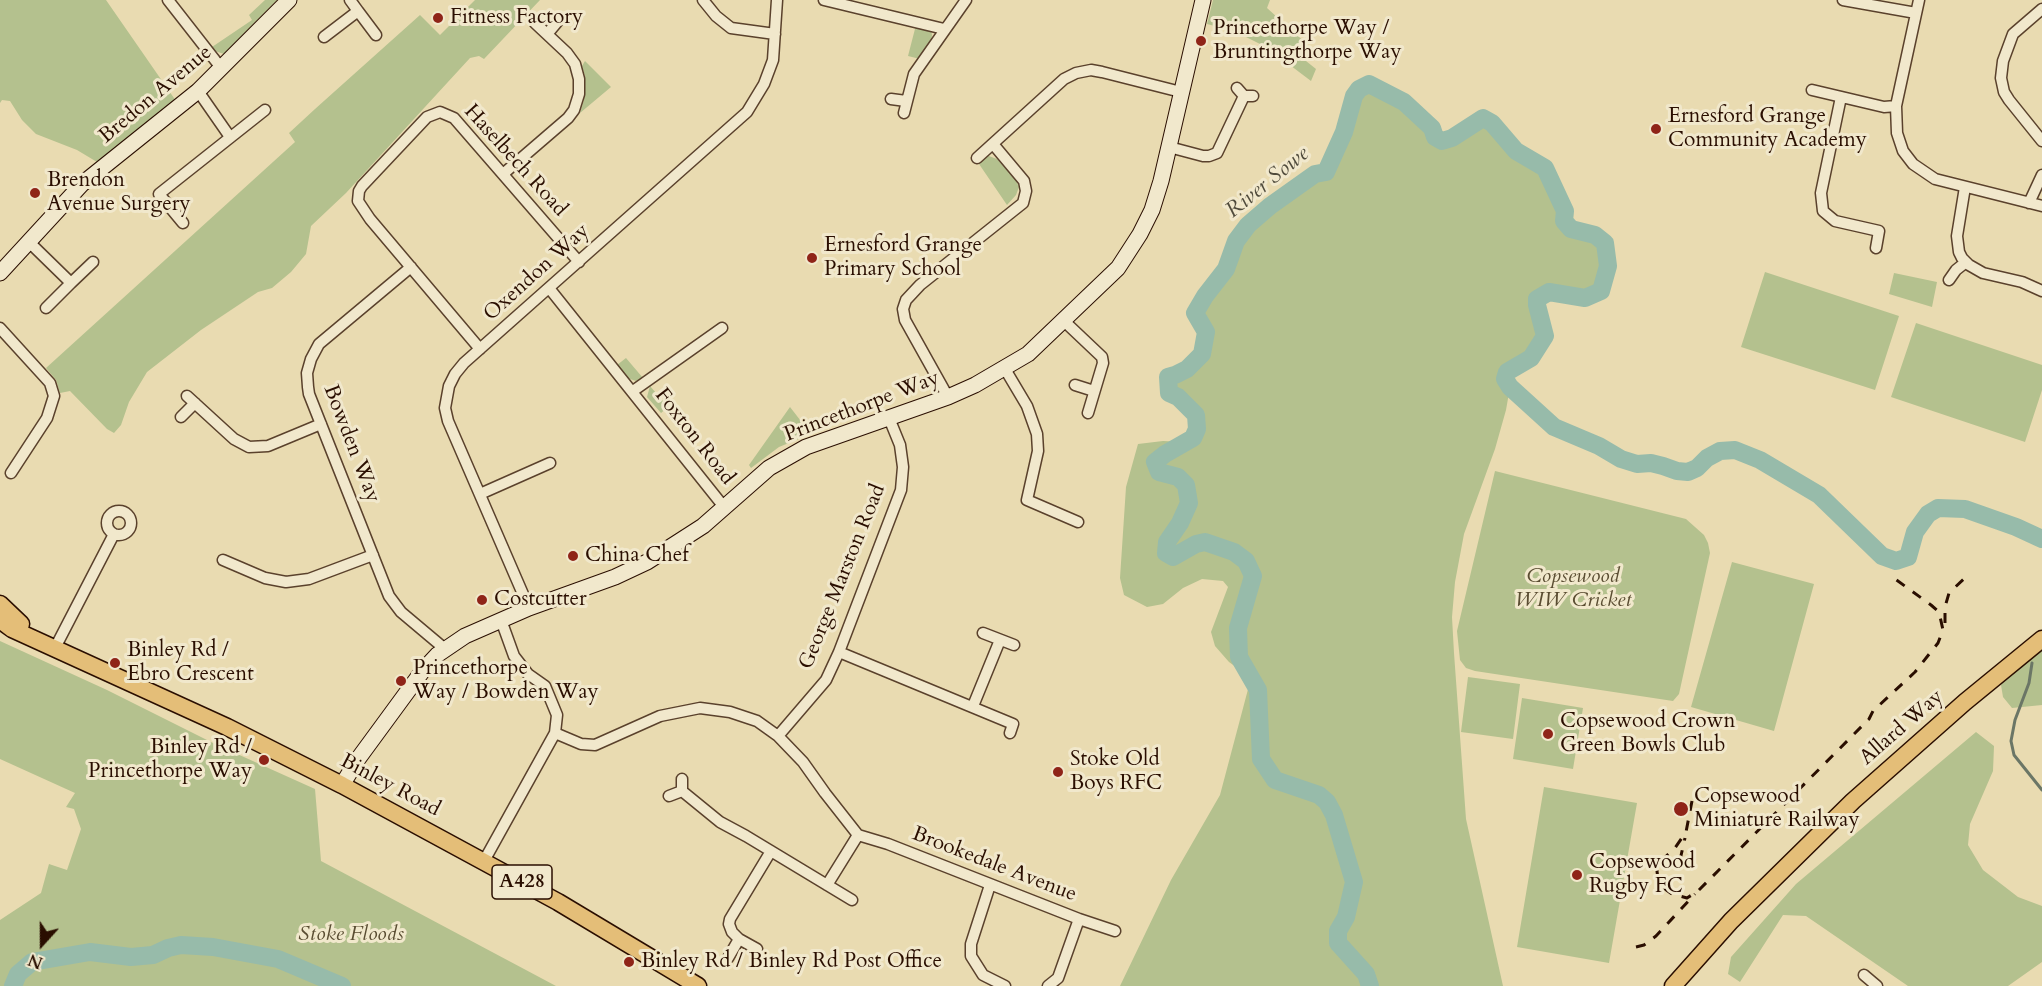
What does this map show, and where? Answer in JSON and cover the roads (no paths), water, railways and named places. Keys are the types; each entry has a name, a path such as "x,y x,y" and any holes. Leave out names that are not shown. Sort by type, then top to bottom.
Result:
{"main road":[{"name":"Binley Road","path":"1,611 12,628 227,727 342,785 484,861 698,986"},
{"name":"Allard Way","path":"1673,986 1731,921 1791,860 1896,762 2042,639"}],"street":[{"path":"168,0 222,69"},
{"name":"Bredon Avenue","path":"0,273 82,184 198,91 289,0"},
{"path":"350,0 376,35"},
{"path":"703,0 716,16 731,28 775,34"},
{"name":"Oxendon Way","path":"529,608 448,421 445,408 449,386 455,374 480,349 747,112 769,74 774,53 777,0"},
{"path":"824,0 944,29"},
{"path":"891,99 905,107 914,75 966,0"},
{"name":"Princethorpe Way","path":"342,785 418,676 446,649 475,630 635,568 689,536 762,473 787,456 812,444 948,397 1005,369 1028,354 1118,268 1152,210 1203,0"},
{"path":"1847,0 1916,13"},
{"path":"1919,0 1896,106 1899,142 1907,158 1920,170 1935,179 2042,206"},
{"path":"2042,9 2013,33 2003,61 2001,78 2004,92 2009,100 2042,141"},
{"path":"324,37 358,11"},
{"path":"548,33 558,21"},
{"path":"502,174 565,121 577,102 580,83 575,64 548,33 535,23"},
{"path":"977,158 1060,82 1076,73 1091,70 1102,72 1181,93"},
{"path":"1812,90 1884,107 1896,106"},
{"path":"198,91 230,137"},
{"path":"1169,147 1209,156 1217,153 1244,94"},
{"path":"1840,97 1821,193 1823,211 1834,221 1880,231 1876,248"},
{"path":"183,223 159,194 265,110"},
{"name":"Haselbech Road","path":"480,349 358,201 358,194 362,186 424,119 436,112 444,112 451,116 579,262"},
{"path":"948,397 906,322 903,309 906,300 916,289 1024,200 1026,188 1024,181 993,144"},
{"path":"2030,203 2042,175"},
{"path":"1965,187 1957,244 1966,262 1983,273 2022,282 2042,291"},
{"path":"29,242 71,283"},
{"path":"46,308 93,262"},
{"path":"1949,279 1966,262"},
{"name":"Bowden Way","path":"411,267 326,337 314,352 308,368 308,387 387,590 396,606 446,649"},
{"name":"Foxton Road","path":"549,288 724,507"},
{"path":"1064,321 1101,357 1103,363 1088,413"},
{"path":"0,328 50,383 54,396 47,418 11,473"},
{"name":"Foxton Road","path":"633,391 722,328"},
{"path":"1005,369 1027,406 1038,434 1038,451 1027,500 1078,522"},
{"path":"1075,385 1094,391"},
{"path":"181,417 191,399 234,439 249,447 268,446 321,424"},
{"name":"George Marston Road","path":"778,736 826,680 839,652 901,490 902,456 889,418"},
{"path":"480,494 550,463"},
{"path":"0,631 53,647 114,534"},
{"path":"223,560 265,579 286,582 309,579 373,555"},
{"path":"484,861 555,734 557,715 545,686 528,674 514,656 501,620"},
{"path":"983,633 1014,645"},
{"path":"973,706 1000,640"},
{"path":"839,652 1013,724 1010,733"},
{"path":"555,734 581,744 595,745 660,716 700,708 730,712 757,722 778,736 803,762 858,835 827,885"},
{"path":"682,778 682,791"},
{"path":"669,796 682,791"},
{"path":"682,791 720,822 852,900"},
{"name":"Brookedale Avenue","path":"858,835 888,844 1115,931"},
{"path":"757,949 739,939 732,932 729,924 731,913 771,851"},
{"path":"990,885 971,944 971,956 983,975 1005,986"},
{"path":"1048,986 1058,978 1079,919"},
{"path":"729,958 739,939"},
{"path":"1864,975 1876,986"}],"waterway":[{"name":"River Sowe","path":"1370,986 1366,974 1338,943 1338,931 1346,917 1354,882 1334,815 1327,802 1319,795 1275,780 1261,759 1258,690 1239,657 1238,628 1253,576 1246,561 1234,552 1205,542 1196,544 1173,557 1166,553 1167,542 1180,523 1189,503 1186,485 1178,477 1159,472 1155,462 1193,438 1197,429 1196,415 1178,397 1169,393 1168,377 1187,369 1202,354 1206,332 1195,313 1226,269 1236,241 1248,225 1315,174 1326,172 1344,132 1354,96 1359,89 1369,84 1404,102 1432,128 1435,137 1442,141 1452,138 1483,118 1492,123 1516,151 1545,168 1565,211 1564,221 1571,229 1595,235 1605,243 1608,266 1601,291 1585,298 1549,292 1537,299 1545,336 1531,358 1507,372 1505,379 1510,387 1554,427 1599,446 1621,459 1637,464 1651,463 1677,471 1688,472 1720,451 1735,450 1760,460 1819,495 1882,556 1896,561 1908,557 1915,532 1928,514 1938,508 1965,509 2042,539"},
{"path":"2032,663 2029,683 2015,720 2011,741 2014,755 2042,790"},
{"name":"River Sowe","path":"13,986 18,974 32,962 90,952 131,957 153,955 181,945 213,947 278,959 342,986"}],"railway":[{"path":"1945,623 1945,607 1949,593 1968,575"},
{"path":"1692,801 1686,832 1675,848 1660,862 1657,871 1658,880 1665,889 1672,894 1687,898 1698,891 1869,719 1873,711 1915,672 1938,643 1943,630 1939,612 1891,576"},
{"path":"1680,860 1685,838"},
{"path":"1636,947 1644,945 1656,936 1695,894"}],"place":[{"name":"Fitness Factory","path":"438,18"},
{"name":"Princethorpe Way / Bruntingthorpe Way","path":"1201,41"},
{"name":"Ernesford Grange Community Academy","path":"1656,129"},
{"name":"Brendon Avenue Surgery","path":"35,193"},
{"name":"Ernesford Grange Primary School","path":"812,258"},
{"name":"China Chef","path":"573,556"},
{"name":"Costcutter","path":"482,600"},
{"name":"Binley Rd / Ebro Crescent","path":"115,663"},
{"name":"Princethorpe Way / Bowden Way","path":"401,681"},
{"name":"Copsewood Crown Green Bowls Club","path":"1548,734"},
{"name":"Binley Rd / Princethorpe Way","path":"264,760"},
{"name":"Stoke Old Boys RFC","path":"1058,772"},
{"name":"Copsewood Miniature Railway","path":"1681,809"},
{"name":"Copsewood Rugby FC","path":"1577,875"},
{"name":"Binley Rd / Binley Rd Post Office","path":"629,962"}],"park label":[{"name":"Copsewood WIW Cricket","path":"1573,589"},
{"name":"Stoke Floods","path":"351,935"}]}
